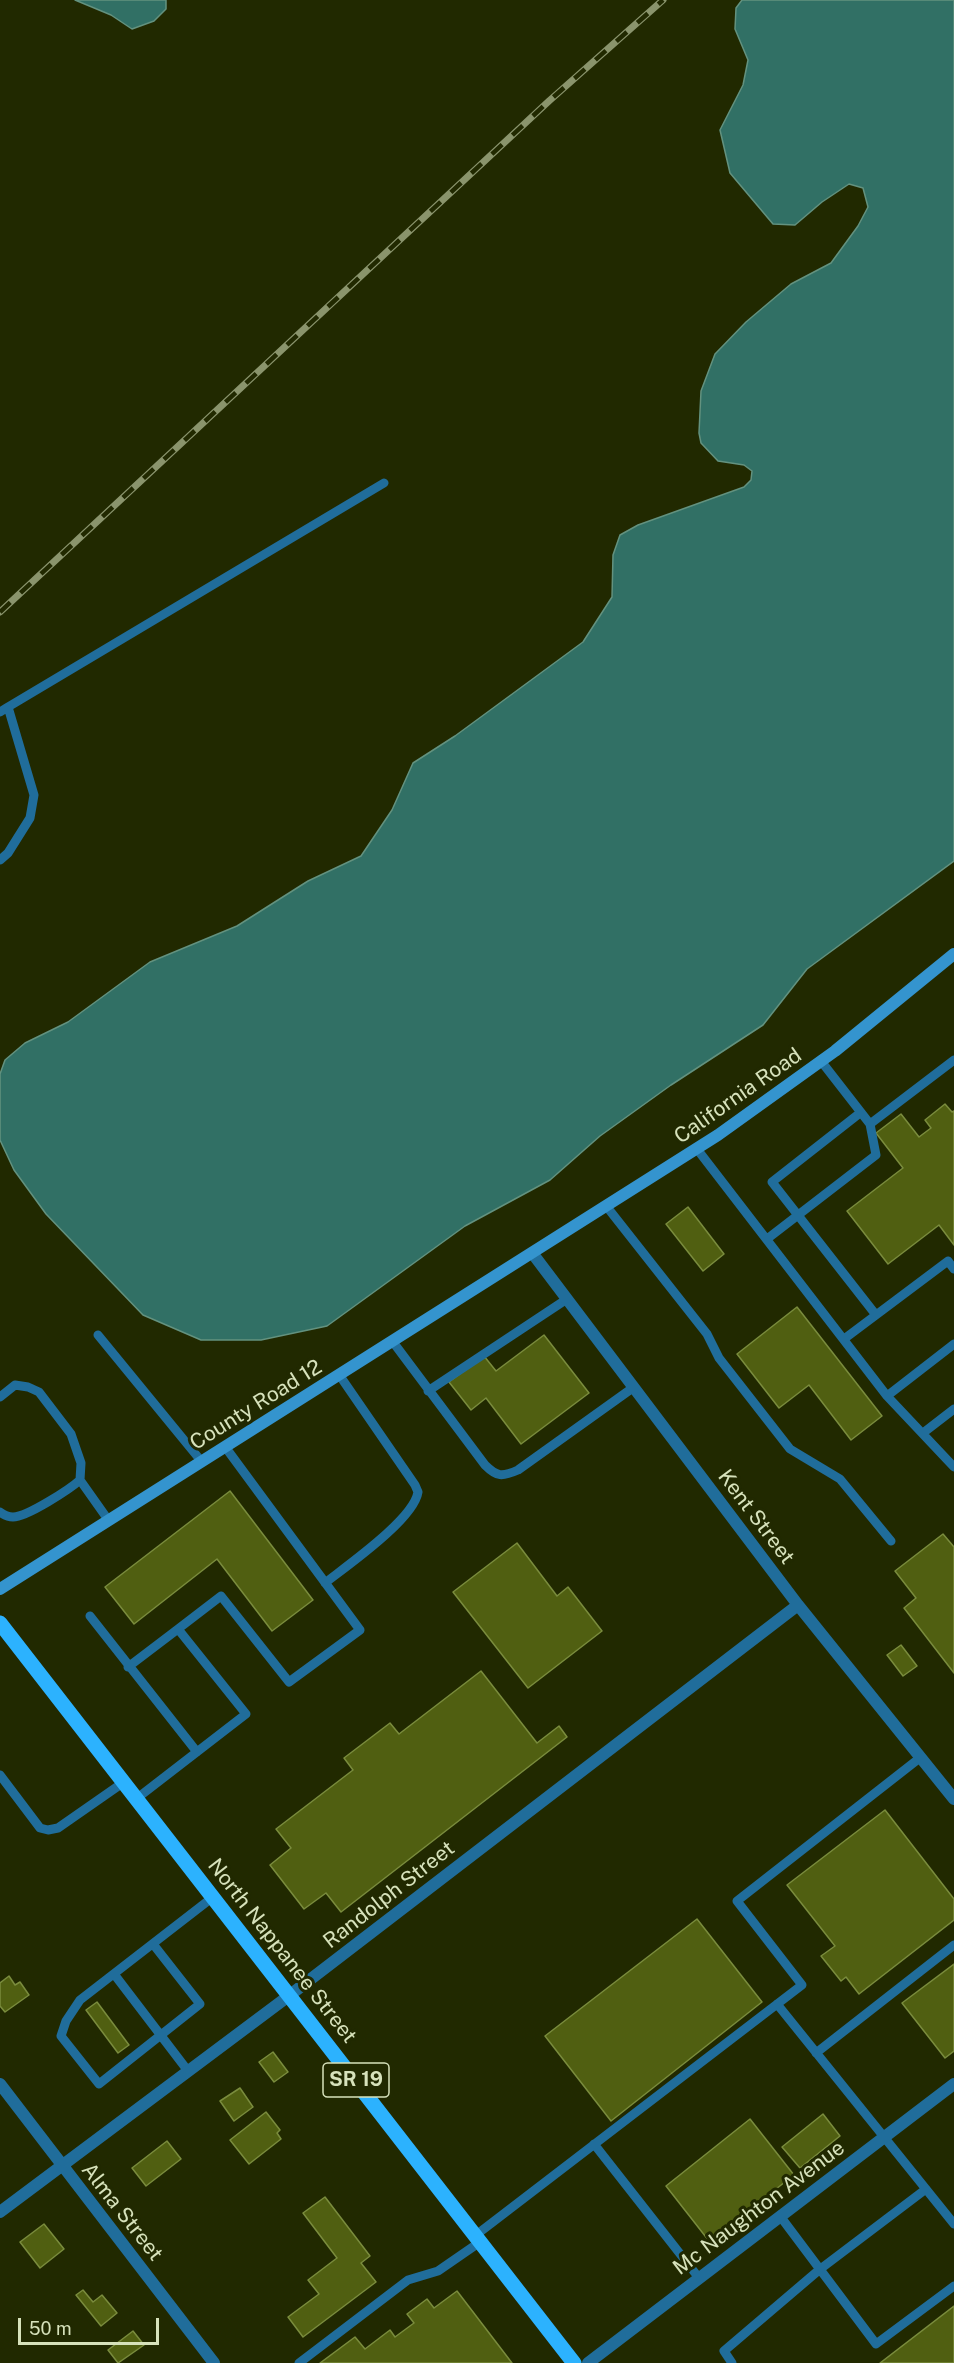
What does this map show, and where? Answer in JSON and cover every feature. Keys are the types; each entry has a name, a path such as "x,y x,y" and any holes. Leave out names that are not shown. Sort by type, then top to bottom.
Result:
{"main road":[{"name":"California Road","path":"533,1254 697,1149 821,1061 954,954"},
{"name":"County Road 12","path":"0,1589 533,1254"},
{"name":"North Nappanee Street","path":"0,1623 574,2363"}],"street":[{"name":"Kent Street","path":"533,1254 798,1605 954,1799"},
{"name":"Randolph Street","path":"0,2212 290,1995 798,1605"},
{"name":"Alma Street","path":"0,2084 214,2363"},
{"name":"Mc Naughton Avenue","path":"588,2363 954,2084"}],"lane":[{"path":"0,860 8,853 30,818 34,795 4,710 384,483"},
{"path":"870,1124 954,1059"},
{"path":"767,1239 876,1155 870,1124 821,1061"},
{"path":"860,1113 772,1182 876,1315"},
{"path":"697,1149 887,1396 954,1467"},
{"path":"607,1207 706,1334 718,1358 790,1449 840,1479 891,1541"},
{"path":"844,1339 948,1261 954,1269"},
{"path":"428,1391 567,1299"},
{"path":"98,1335 202,1462"},
{"path":"393,1342 485,1465 495,1475 504,1477 518,1470 634,1387"},
{"path":"887,1396 954,1344"},
{"path":"325,1583 391,1529 412,1508 418,1492 416,1485 340,1376"},
{"path":"0,1397 15,1385 39,1392 71,1434 81,1463 80,1480 109,1521"},
{"path":"923,1433 954,1409"},
{"path":"128,1667 220,1596 289,1682 360,1630 226,1448"},
{"path":"0,1512 14,1517 24,1514 70,1489 80,1480"},
{"path":"90,1616 197,1752"},
{"path":"136,1799 246,1714 178,1629"},
{"path":"299,2363 408,2280 438,2271 594,2144 802,1985 737,1901 921,1757"},
{"path":"0,1775 40,1828 48,1830 58,1828 124,1782"},
{"path":"153,1944 200,2004 99,2084 61,2036 66,2021 80,2000 213,1897"},
{"path":"816,2054 954,1945"},
{"path":"114,1974 188,2071"},
{"path":"777,2004 954,2224"},
{"path":"594,2144 699,2278"},
{"path":"732,2363 724,2351 819,2270 926,2189"},
{"path":"780,2216 876,2344 954,2286"}],"water":[{"path":"75,0 166,0 166,9 154,21 132,29 111,15"},
{"path":"742,0 954,0 954,861 807,969 763,1025 671,1085 600,1136 550,1180 465,1226 327,1326 261,1340 201,1340 143,1315 46,1214 14,1170 0,1140 0,1074 5,1060 25,1043 68,1022 150,962 237,926 308,881 361,856 392,810 413,763 455,736 583,642 612,597 613,555 620,535 638,525 744,487 751,480 752,471 744,465 718,461 701,443 699,433 701,391 715,354 746,322 791,284 831,263 858,226 868,207 863,188 849,184 822,202 795,225 773,224 730,173 720,130 743,85 748,60 735,29 736,8"}],"building":[{"path":"945,1104 952,1112 954,1111 954,1245 939,1225 888,1264 847,1211 903,1168 876,1133 901,1114 919,1137 931,1128 925,1120"},
{"path":"688,1207 724,1254 703,1271 666,1224"},
{"path":"797,1307 882,1416 851,1440 809,1385 779,1408 737,1354"},
{"path":"544,1335 589,1393 521,1444 486,1398 471,1410 449,1382 484,1356 496,1371"},
{"path":"230,1491 313,1600 272,1631 217,1559 134,1624 105,1587"},
{"path":"943,1534 954,1547 954,1673 904,1608 916,1598 895,1571"},
{"path":"517,1543 557,1596 568,1587 602,1631 528,1688 453,1592"},
{"path":"901,1645 917,1666 903,1676 887,1655"},
{"path":"481,1671 537,1743 559,1726 567,1737 341,1912 326,1893 304,1909 270,1865 291,1848 276,1829 353,1770 344,1758 390,1723 399,1734"},
{"path":"885,1810 954,1899 954,1920 859,1994 846,1977 841,1981 821,1956 835,1946 787,1885"},
{"path":"697,1919 762,2002 611,2121 545,2036"},
{"path":"954,1964 954,2051 945,2058 902,2003"},
{"path":"9,1976 15,1985 20,1982 29,1995 5,2012 0,2006 0,1983"},
{"path":"97,2002 129,2045 118,2053 86,2010"},
{"path":"273,2052 288,2072 274,2082 259,2062"},
{"path":"240,2088 253,2107 234,2121 220,2101"},
{"path":"266,2112 280,2130 277,2133 281,2139 249,2164 230,2140"},
{"path":"823,2114 840,2136 800,2168 782,2147"},
{"path":"750,2119 794,2175 709,2241 666,2186"},
{"path":"167,2141 181,2159 146,2186 132,2168"},
{"path":"325,2197 370,2256 361,2263 376,2282 303,2337 288,2317 319,2294 308,2280 337,2258 303,2213"},
{"path":"44,2224 64,2249 40,2268 20,2242"},
{"path":"83,2290 93,2302 102,2295 117,2313 101,2326 76,2295"},
{"path":"457,2291 512,2363 320,2363 355,2337 365,2349 390,2330 395,2337 414,2323 407,2314 427,2299 434,2308"},
{"path":"954,2306 954,2363 880,2363"},
{"path":"133,2331 144,2345 118,2363 108,2350"}],"railway":[{"path":"0,612 549,101 663,0"}]}
